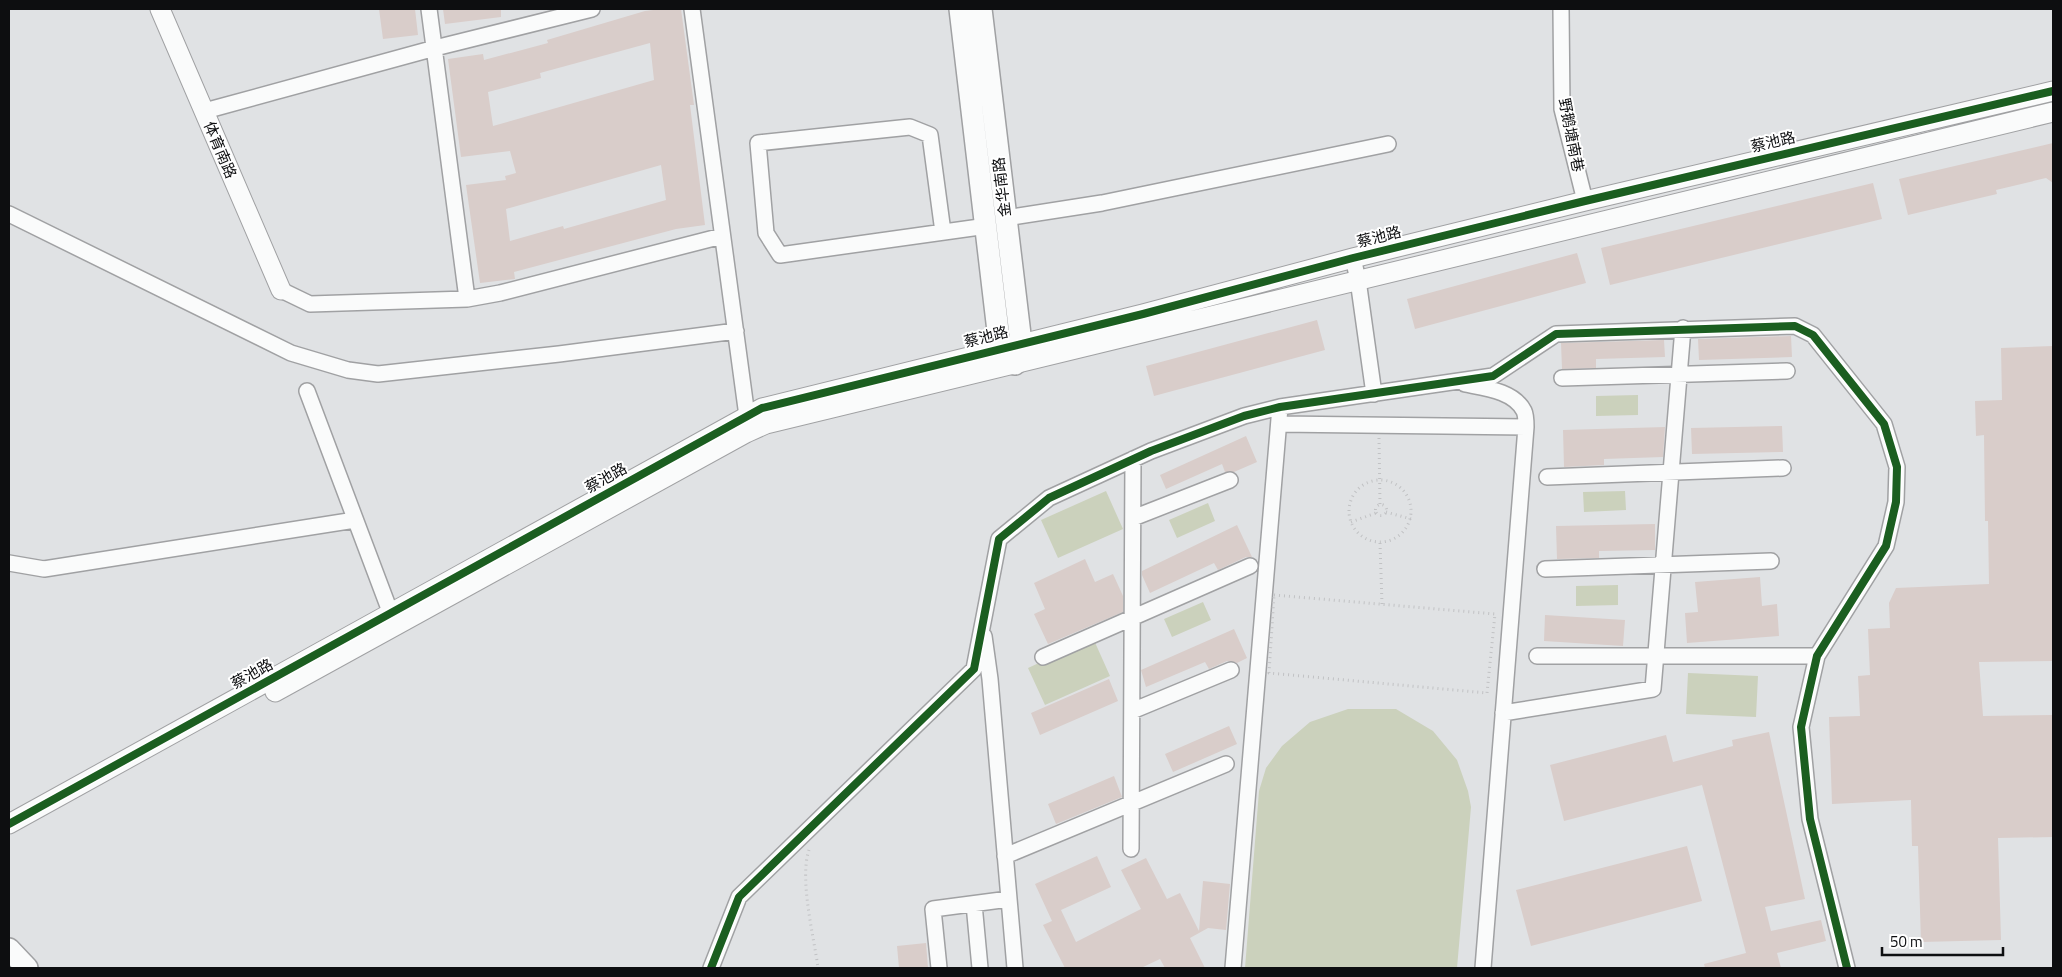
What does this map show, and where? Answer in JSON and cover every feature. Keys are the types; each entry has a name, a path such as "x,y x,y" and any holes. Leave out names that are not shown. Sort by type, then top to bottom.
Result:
{"main road":[{"name":"金华南路","path":"960,9 996,222 1021,343 1015,364"},
{"name":"金华南路","path":"981,9 996,222 1000,348"},
{"path":"1000,348 1015,364"},
{"path":"9,949 27,968"}],"street":[{"name":"体育南路","path":"160,9 283,287"},
{"name":"体育南路","path":"171,9 283,287"},
{"path":"429,9 466,291"},
{"path":"212,109 434,48 592,9"},
{"path":"692,9 736,331 746,425"},
{"name":"野鹅塘南巷","path":"1561,9 1562,109 1585,200"},
{"name":"蔡池路","path":"9,838 392,620 746,425 762,408 1143,314 1353,258 1585,200 2053,91"},
{"name":"蔡池路","path":"746,425 766,424 2053,112"},
{"path":"942,232 930,135 910,127 758,143 766,233 780,255 942,232 1102,203 1388,144"},
{"path":"9,214 291,353 348,370 378,374 559,354 736,331"},
{"path":"283,287 310,304 467,299 500,293 721,232"},
{"path":"283,287 311,298 368,298 466,291 495,287 721,232"},
{"path":"1353,258 1358,280 1374,394"},
{"path":"712,968 739,897 974,669 999,539 1049,498 1134,459 1244,416 1280,407 1493,376 1556,334 1683,328 1795,326 1813,335 1884,424 1897,467 1896,502 1886,546 1817,656 1801,727 1810,819 1847,968"},
{"path":"1503,713 1654,689 1683,328"},
{"path":"1562,378 1788,371"},
{"path":"1454,382 1490,389 1513,398 1525,412 1526,427 1483,968"},
{"path":"307,391 392,620"},
{"path":"1233,968 1280,407"},
{"path":"1279,424 1526,427"},
{"path":"1131,849 1134,459"},
{"path":"1547,477 1783,468"},
{"path":"1133,518 1230,480"},
{"path":"9,563 44,569 355,520"},
{"path":"1545,569 1771,561"},
{"path":"1042,657 1250,566"},
{"name":"蔡池路","path":"9,824 392,620"},
{"path":"982,624 990,679 1015,968"},
{"path":"1537,656 1817,656"},
{"path":"1132,711 1231,670"},
{"path":"1005,856 1226,764"},
{"path":"939,968 933,909 1009,899"},
{"path":"974,904 980,968"}],"path":[{"path":"1376,513 1376,508 1380,505 1379,425"},
{"path":"1380,480 1394,483 1406,492 1411,501 1411,519 1406,530 1399,537 1380,543 1369,541 1360,536 1351,522 1349,506 1353,496 1360,487 1369,482 1380,480"},
{"path":"1380,505 1385,506 1386,512"},
{"path":"1386,512 1411,519"},
{"path":"1351,522 1376,513 1382,516 1386,512"},
{"path":"1380,543 1382,604"},
{"path":"1274,595 1382,604 1495,614 1487,693 1269,673 1274,595"},
{"path":"813,842 806,860 807,894 818,968"}],"green space":[{"path":"1638,395 1638,415 1596,416 1596,396"},
{"path":"1106,491 1123,529 1058,558 1041,520"},
{"path":"1625,491 1626,510 1584,512 1583,492"},
{"path":"1208,503 1215,521 1177,538 1169,520"},
{"path":"1618,585 1618,605 1576,606 1576,586"},
{"path":"1203,602 1211,620 1172,637 1164,619"},
{"path":"1093,638 1110,676 1045,705 1028,668"},
{"path":"1688,673 1758,676 1756,717 1686,714"},
{"path":"1348,709 1396,709 1433,731 1457,760 1468,791 1471,807 1457,968 1245,968 1259,791 1266,768 1282,746 1310,722"}],"building":[{"path":"379,9 415,9 418,35 383,39"},
{"path":"443,9 501,9 501,17 445,24"},
{"path":"681,9 694,105 690,105 705,225 676,229 514,272 515,279 480,283 466,185 506,180 505,176 516,173 510,151 461,157 448,59 483,54 484,60 548,43 547,40 645,11","holes":["650,43 654,80 493,126 488,92 541,78 540,73","661,165 666,200 564,229 563,226 510,241 506,209"]},
{"path":"2053,143 2053,183 2046,178 1996,190 1997,194 1908,215 1899,179"},
{"path":"1873,183 1882,219 1610,285 1601,248"},
{"path":"1577,253 1586,283 1415,329 1407,299"},
{"path":"1317,320 1325,350 1154,396 1146,366"},
{"path":"1791,336 1792,357 1699,360 1698,339"},
{"path":"1664,340 1665,357 1596,359 1596,368 1562,369 1561,343"},
{"path":"2053,346 2053,661 1979,662 1983,716 2053,715 2053,837 1998,838 2001,940 1921,942 1918,846 1912,846 1911,800 1832,804 1829,717 1860,716 1858,676 1870,675 1868,629 1890,628 1889,603 1896,588 1989,584 1988,521 1985,521 1984,435 1976,436 1975,401 2002,400 2001,348"},
{"path":"1782,426 1783,452 1692,454 1691,428"},
{"path":"1665,427 1663,457 1604,459 1604,465 1564,467 1563,430"},
{"path":"1246,436 1257,462 1234,472 1225,472 1222,464 1166,489 1160,475"},
{"path":"1655,524 1655,550 1599,551 1599,558 1557,559 1556,526"},
{"path":"1237,525 1252,557 1246,557 1218,570 1214,563 1150,593 1142,571"},
{"path":"1085,559 1095,582 1113,574 1123,596 1123,612 1048,644 1034,614 1045,609 1034,583"},
{"path":"1760,577 1762,606 1777,604 1779,636 1687,643 1685,613 1698,612 1695,582"},
{"path":"1545,615 1625,620 1623,646 1544,641"},
{"path":"1234,629 1247,658 1237,663 1227,661 1209,669 1205,662 1146,687 1141,670"},
{"path":"1109,679 1118,701 1040,735 1031,713"},
{"path":"1229,726 1237,744 1173,772 1165,754"},
{"path":"1769,732 1805,899 1765,907 1771,931 1821,920 1826,941 1777,953 1781,968 1705,968 1704,964 1746,953 1702,785 1564,821 1550,765 1666,735 1673,762 1733,746 1732,740"},
{"path":"1114,776 1122,797 1056,824 1048,804"},
{"path":"1687,846 1702,901 1531,946 1516,890"},
{"path":"1097,856 1111,887 1061,910 1076,942 1141,909 1121,870 1146,858 1167,899 1180,893 1199,931 1203,881 1230,884 1226,930 1208,928 1190,938 1205,968 1165,968 1160,959 1141,968 1065,968 1043,925 1052,921 1035,884"},
{"path":"926,943 928,968 899,968 897,946"}],"cycle path":[{"path":"9,824 762,408 1143,314 1353,258 1585,201 2053,91"},
{"path":"711,968 739,897 974,669 999,539 1049,498 1151,451 1244,416 1280,407 1493,376 1556,334 1795,326 1813,335 1884,424 1897,467 1896,502 1886,546 1817,656 1801,727 1810,819 1847,968"}]}
